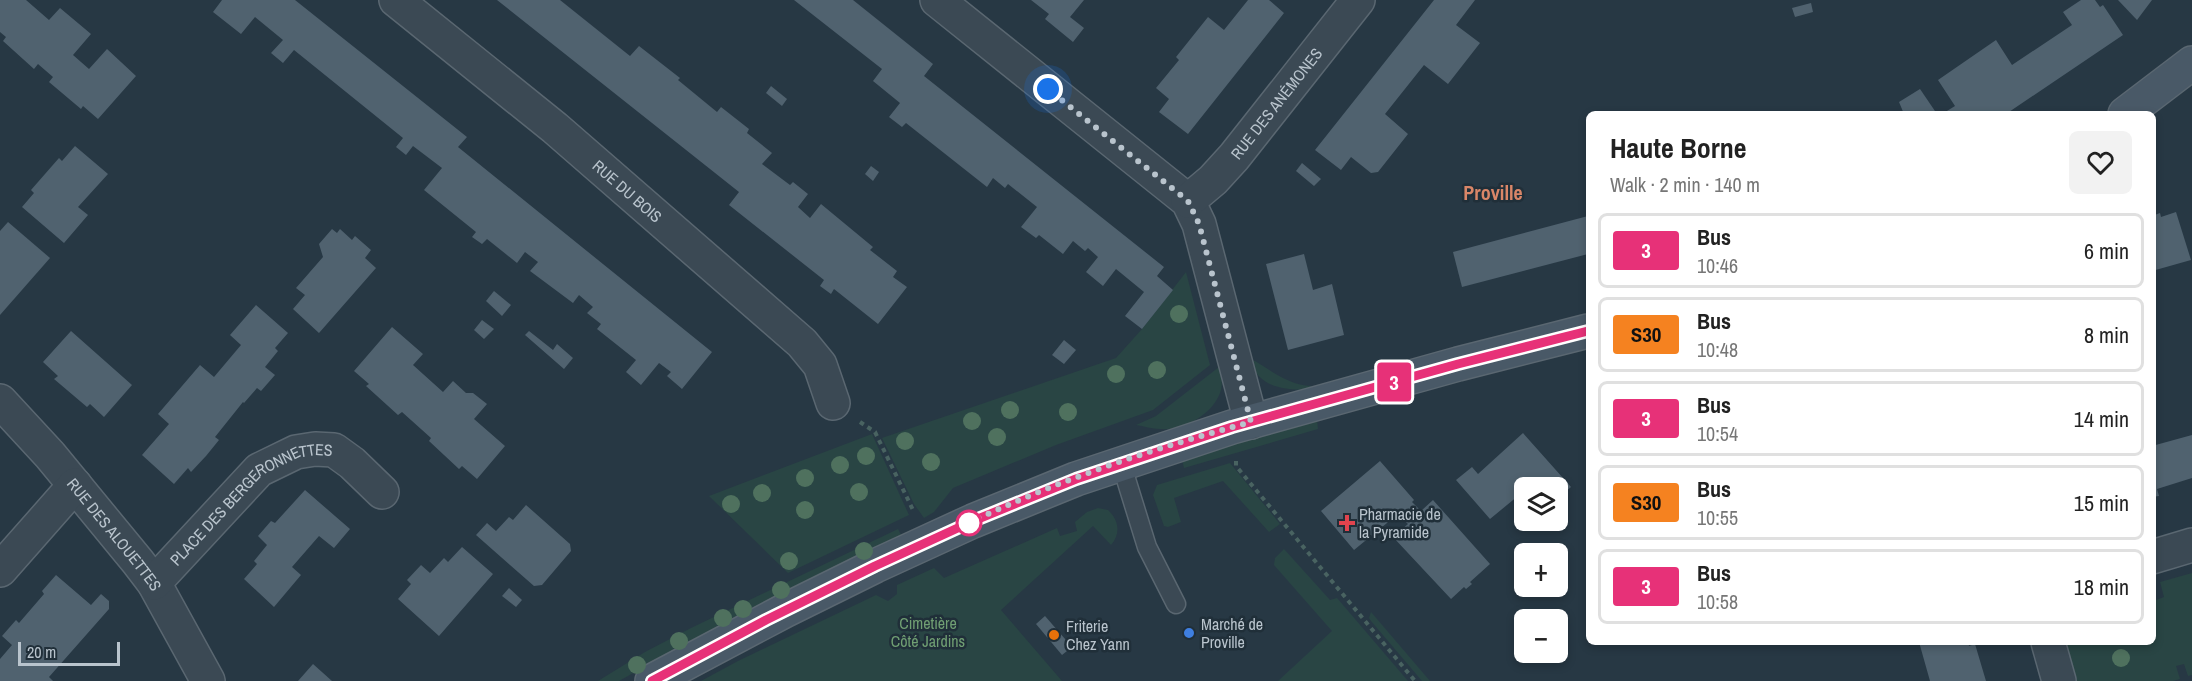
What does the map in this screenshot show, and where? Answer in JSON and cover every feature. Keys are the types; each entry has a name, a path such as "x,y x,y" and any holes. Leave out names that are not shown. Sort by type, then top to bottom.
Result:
{"street":[{"name":"RUE DU BOIS","path":"396,0 555,128 802,343 820,365 833,403"},
{"path":"937,0 1188,201 1199,224 1241,425"},
{"name":"RUE DES ANÉMONES","path":"1188,201 1213,180 1234,156 1358,0"},
{"path":"2129,111 2192,63"},
{"path":"652,681 776,615 924,544 1037,494 1121,463 1241,425 1458,364 1586,332"},
{"name":"RUE DES ALOUETTES","path":"0,401 75,485 154,583 208,681"},
{"name":"PLACE DES BERGERONNETTES","path":"154,583 259,470 296,452 315,449 334,450 352,463 382,492"},
{"path":"0,570 75,485"},
{"path":"2156,556 2192,545"},
{"path":"2049,645 2059,681"}],"lane":[{"path":"1121,463 1147,547 1176,604"}],"path":[{"path":"833,403 875,432 915,514 924,544"},
{"path":"1241,425 1236,466 1415,681"}],"green space":[{"path":"1186,272 1210,365 1153,410 1056,445 953,488 934,512 924,518 914,504 882,438 1116,358 1142,329"},
{"path":"1250,361 1255,361 1289,381 1311,386 1311,389 1274,386 1260,377"},
{"path":"1219,367 1221,390 1212,406 1197,419 1169,429 1136,425 1156,416"},
{"path":"1317,420 1318,429 1184,468 1182,459"},
{"path":"872,434 909,515 788,573 709,496"},
{"path":"1230,463 1280,524 1269,532 1223,481 1174,498 1181,522 1168,527 1164,526 1153,495 1157,485"},
{"name":"Cimetière Côté Jardins","path":"1098,508 1108,510 1115,518 1117,532 1111,545 1093,526 1001,610 1062,681 701,681 876,595 888,601 897,594 897,585 934,568 944,578 1057,528 1060,536 1077,531 1075,522 1087,512"},
{"path":"898,529 902,537 758,606 619,681 598,681 645,652 691,628"},
{"path":"1284,549 1330,600 1337,598 1408,681 1278,681 1332,631 1274,565 1275,558"},
{"path":"2192,573 2192,675 2188,676 2184,664 2176,666 2180,679 2173,681 2073,681 2062,645 2156,645 2156,600 2164,597 2160,582"},
{"path":"1371,612 1430,681 1422,681 1371,621 1369,618"}],"building":[{"path":"0,0 26,0 49,20 60,8 91,34 73,55 89,69 107,49 136,76 98,119 83,106 81,109 49,82 53,77 38,64 34,69 3,41 6,37 0,32"},
{"path":"222,0 295,0 467,137 458,147 712,352 682,389 667,376 671,372 659,363 641,385 626,372 636,360 597,329 601,324 587,313 593,307 579,295 573,303 530,271 538,262 525,252 517,263 487,239 482,244 472,237 476,232 424,190 442,168 413,146 406,155 396,147 403,138 294,50 283,63 271,53 283,40 255,17 241,34 213,12"},
{"path":"497,0 560,0 630,56 639,46 680,78 678,80 717,112 721,107 749,129 747,133 772,153 762,164 790,185 793,182 808,194 798,207 810,218 821,204 873,247 870,250 897,271 893,277 907,287 878,324 834,289 831,294 820,286 824,280 729,205 739,192"},
{"path":"794,0 853,0 933,64 924,76 1164,267 1157,276 1173,290 1142,329 1125,316 1144,292 1116,269 1103,286 1086,272 1098,257 1088,248 1085,251 1073,241 1063,254 1039,235 1036,238 1021,227 1037,207 1008,184 1005,188 993,178 987,187 906,123 902,127 889,117 900,103 873,81 882,69"},
{"path":"1031,0 1084,0 1070,17 1084,28 1073,42 1045,19 1049,14"},
{"path":"1248,0 1269,0 1284,13 1188,134 1159,112 1169,99 1156,88 1179,60 1176,57 1208,17 1224,30"},
{"path":"1434,0 1475,0 1456,25 1480,43 1448,84 1424,65 1385,114 1408,134 1378,172 1371,173 1351,157 1341,170 1315,150"},
{"path":"2081,0 2095,0 2100,7 2103,5 2123,35 2010,111 1947,111 1955,106 1938,80 1996,40 2012,65 2072,25 2063,12"},
{"path":"2118,0 2152,0 2137,20"},
{"path":"1811,3 1813,12 1795,17 1792,8"},
{"path":"771,86 787,99 782,106 766,93"},
{"path":"1920,89 1935,111 1903,111 1899,102"},
{"path":"75,146 108,174 78,207 88,215 64,243 22,207 34,193 31,190 59,158 62,161"},
{"path":"1302,163 1321,179 1314,186 1296,171"},
{"path":"871,166 879,172 873,181 865,174"},
{"path":"2176,212 2191,260 2156,270 2156,214 2160,213 2161,217"},
{"path":"1586,217 1586,255 1462,287 1453,252"},
{"path":"8,222 50,258 0,315 0,231"},
{"path":"332,229 337,233 340,229 352,240 355,236 371,250 365,258 376,268 319,333 293,309 305,295 296,288 323,257 319,244"},
{"path":"1304,254 1313,290 1332,284 1344,335 1288,350 1266,264"},
{"path":"494,291 511,305 502,316 486,301"},
{"path":"256,305 288,333 275,348 278,351 265,367 275,375 261,391 257,388 243,402 215,437 219,440 206,456 191,472 188,468 174,484 142,455 169,424 158,414 200,365 214,377 241,345 230,335"},
{"path":"482,320 494,329 484,339 474,330"},
{"path":"392,327 423,354 413,365 443,392 453,381 466,393 473,393 487,404 474,419 505,446 477,479 462,466 459,469 429,441 431,438 402,412 398,415 366,386 369,384 354,371"},
{"path":"71,331 132,385 104,417 90,404 87,407 54,379 58,376 43,362"},
{"path":"529,331 553,350 557,344 573,358 564,369 525,335"},
{"path":"1064,340 1076,350 1064,364 1052,355"},
{"path":"1523,433 1562,477 1514,477 1514,499 1490,519 1456,480 1472,467 1478,474"},
{"path":"2192,435 2192,478 2157,489 2159,496 2156,496 2156,445"},
{"path":"1380,461 1421,511 1433,500 1490,564 1470,582 1472,584 1466,589 1464,587 1451,599 1393,537 1408,524 1398,514 1354,550 1321,511"},
{"path":"305,490 350,529 334,548 319,536 292,567 301,575 274,607 244,579 257,564 254,561 267,545 258,536 271,521 275,523"},
{"path":"526,505 570,544 571,551 542,585 534,586 476,535 487,523 496,531 509,517 513,520"},
{"path":"462,547 493,574 439,636 398,599 411,584 407,580 421,565 430,573 444,558 448,562"},
{"path":"56,575 91,605 101,594 109,601 109,609 49,677 53,681 0,681 0,659 12,645 2,636 16,620 19,623 44,594 42,591"},
{"path":"509,588 522,600 516,607 502,596"},
{"name":"Friterie Chez Yann","path":"1045,616 1072,647 1062,655 1036,624"},
{"path":"1920,645 1975,645 1986,681 1930,681"},
{"path":"313,664 332,681 298,681"}],"bus line":[{"name":"3","path":"652,681 766,620 875,566 973,521 1076,479 1232,427 1458,364 1586,332"}],"place":[{"name":"Pharmacie de la Pyramide","path":"1347,523"},
{"name":"Marché de Proville","path":"1189,633"},
{"name":"Friterie Chez Yann","path":"1054,635"}],"district":[{"name":"Proville","path":"1493,193"}],"route":[{"path":"969,523 1076,479 1251,422 1199,224 1188,201 1048,89"}]}
